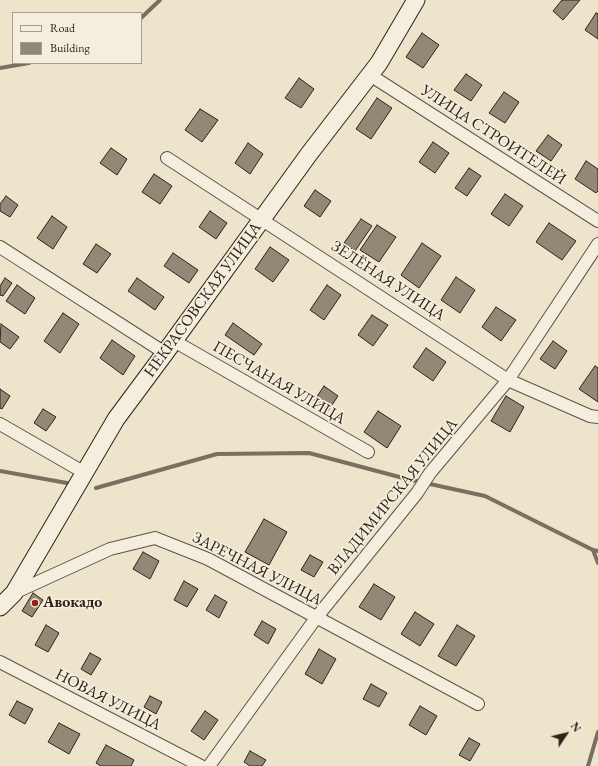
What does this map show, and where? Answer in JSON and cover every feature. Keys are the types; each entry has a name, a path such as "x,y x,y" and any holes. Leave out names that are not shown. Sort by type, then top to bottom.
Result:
{"street":[{"name":"НЕКРАСОВСКАЯ УЛИЦА","path":"0,607 14,592 116,419 170,347 309,154 379,63 416,0"},
{"name":"УЛИЦА СТРОИТЕЛЕЙ","path":"370,75 598,221"},
{"name":"ЗЕЛЁНАЯ УЛИЦА","path":"167,158 262,218 508,380 590,416 598,417"},
{"name":"ВЛАДИМИРСКАЯ УЛИЦА","path":"209,766 316,618 417,493 430,473 508,380 598,244"},
{"name":"ПЕСЧАНАЯ УЛИЦА","path":"0,248 170,347 368,452"},
{"path":"0,424 85,473"},
{"name":"ЗАРЕЧНАЯ УЛИЦА","path":"14,592 110,549 155,538 208,559 478,704"},
{"name":"НОВАЯ УЛИЦА","path":"0,662 201,766"}],"building":[{"path":"562,0 580,0 563,20 553,11"},
{"path":"596,13 598,14 598,39 585,30"},
{"path":"422,33 439,45 423,68 406,57"},
{"path":"466,74 482,85 471,101 454,90"},
{"path":"299,78 314,89 301,108 285,98"},
{"path":"504,92 519,102 505,123 489,113"},
{"path":"377,98 392,108 371,139 356,129"},
{"path":"200,109 218,120 202,142 185,130"},
{"path":"548,135 562,145 551,161 536,151"},
{"path":"433,142 449,153 435,173 419,162"},
{"path":"248,143 263,154 250,174 235,163"},
{"path":"111,148 127,159 117,175 100,163"},
{"path":"586,161 598,169 598,191 596,193 575,179"},
{"path":"469,168 481,176 467,196 455,188"},
{"path":"154,174 172,186 160,204 142,192"},
{"path":"315,190 331,201 320,217 304,206"},
{"path":"505,194 523,206 509,226 491,214"},
{"path":"6,196 18,205 10,217 0,211 0,204"},
{"path":"210,211 227,223 216,239 199,227"},
{"path":"52,216 67,227 53,249 37,238"},
{"path":"361,219 372,226 355,251 344,243"},
{"path":"549,223 576,241 562,260 536,242"},
{"path":"377,225 396,237 379,262 360,250"},
{"path":"422,243 441,256 419,288 401,275"},
{"path":"96,244 111,254 97,273 83,264"},
{"path":"270,247 289,260 273,282 255,269"},
{"path":"173,253 198,270 189,283 164,266"},
{"path":"456,277 475,290 460,313 441,300"},
{"path":"5,278 12,283 3,296 0,295 0,286"},
{"path":"137,278 164,297 155,310 128,291"},
{"path":"17,285 35,298 25,314 6,301"},
{"path":"327,285 341,295 324,320 310,310"},
{"path":"496,307 516,320 501,341 482,327"},
{"path":"63,313 79,324 60,353 44,341"},
{"path":"372,315 388,325 373,346 358,335"},
{"path":"233,323 262,344 254,355 225,335"},
{"path":"1,324 19,337 10,349 0,342"},
{"path":"112,340 135,356 123,375 100,358"},
{"path":"553,341 567,351 555,369 540,359"},
{"path":"426,348 446,362 433,381 413,367"},
{"path":"595,366 598,368 598,402 579,389"},
{"path":"324,386 338,396 328,411 314,401"},
{"path":"0,389 10,396 2,409 0,408"},
{"path":"506,396 524,407 510,432 491,421"},
{"path":"43,409 56,417 46,431 34,423"},
{"path":"378,411 401,426 387,448 364,432"},
{"path":"264,519 287,532 269,565 245,552"},
{"path":"143,552 159,561 150,579 133,569"},
{"path":"310,555 323,562 314,577 301,570"},
{"path":"184,581 198,589 187,607 174,600"},
{"path":"374,584 395,597 381,620 359,607"},
{"path":"33,593 43,600 32,617 22,611"},
{"path":"215,595 227,602 219,618 206,610"},
{"path":"415,612 434,624 420,646 401,634"},
{"path":"262,621 276,629 268,644 254,635"},
{"path":"46,625 59,633 48,652 35,645"},
{"path":"457,625 475,636 456,666 438,656"},
{"path":"319,649 336,659 322,684 305,674"},
{"path":"90,653 101,659 91,675 81,669"},
{"path":"371,684 387,693 379,707 363,699"},
{"path":"150,696 162,702 156,714 144,707"},
{"path":"17,701 33,709 25,724 9,715"},
{"path":"420,706 437,716 426,735 409,725"},
{"path":"205,711 218,720 204,740 191,731"},
{"path":"59,723 80,734 69,754 48,742"},
{"path":"469,738 480,744 470,761 459,755"},
{"path":"106,745 134,760 131,766 101,766 96,763"},
{"path":"250,751 266,760 262,766 250,766 244,762"}],"waterway":[{"path":"142,17 160,0"},
{"path":"0,68 23,64"},
{"path":"96,488 217,454 309,453 407,479 485,496 593,550 598,551"},
{"path":"0,471 67,483"},
{"path":"593,550 598,563"},
{"path":"588,766 598,732"}],"place":[{"name":"Авокадо","path":"35,603"}]}
